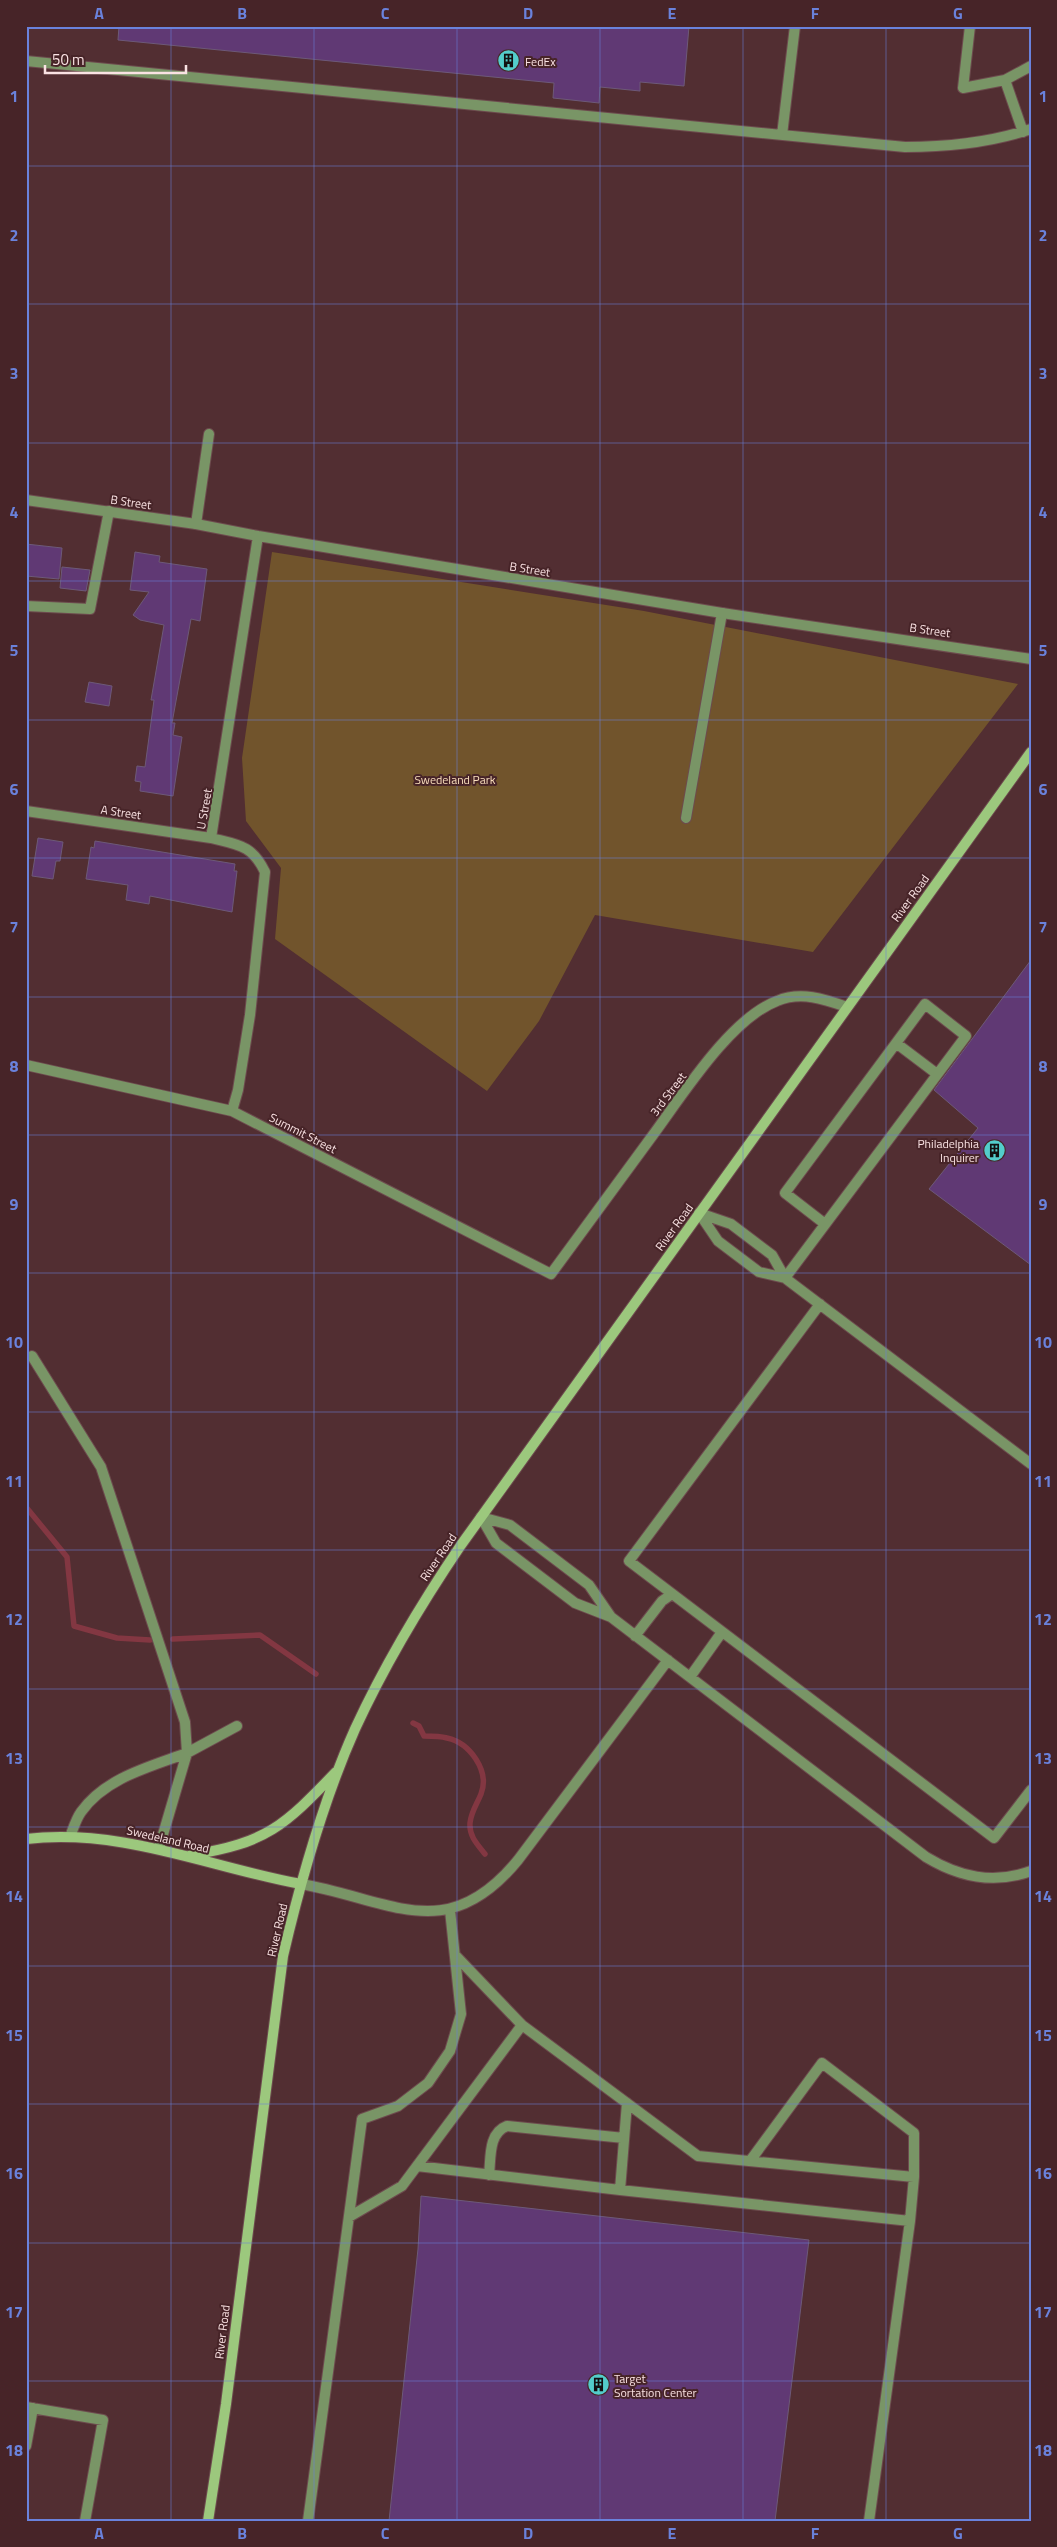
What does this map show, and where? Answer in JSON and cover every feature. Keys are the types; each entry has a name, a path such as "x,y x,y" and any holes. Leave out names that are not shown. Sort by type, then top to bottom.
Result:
{"main road":[{"name":"River Road","path":"208,2521 226,2404 277,1992 301,1884 339,1769 366,1706 397,1646 438,1580 481,1517 1031,752"},
{"path":"188,1856 242,1845 272,1831 301,1809 339,1769"},
{"name":"Swedeland Road","path":"26,1839 70,1837 121,1841 159,1848 272,1879 301,1884"}],"street":[{"path":"782,135 795,26"},
{"path":"970,26 963,88 1005,80 1031,66"},
{"path":"26,61 782,135 932,147 985,141 1027,130 1005,80"},
{"path":"196,524 208,434"},
{"name":"B Street","path":"26,500 196,524 722,613 1014,654 1031,659"},
{"path":"26,606 90,610 109,511"},
{"name":"U Street","path":"232,1111 238,1090 250,1015 265,872 259,859 247,847 212,838 258,536"},
{"path":"686,818 722,613"},
{"name":"A Street","path":"26,811 212,838"},
{"name":"3rd Street","path":"551,1274 696,1077 732,1033 748,1019 775,1001 793,996 811,997 847,1007"},
{"path":"785,1278 826,1224 966,1036 925,1004 785,1193 826,1224"},
{"path":"896,1043 938,1074"},
{"name":"Summit Street","path":"26,1065 232,1111 551,1274"},
{"path":"699,1213 718,1241 732,1252 759,1272 785,1278 1031,1464"},
{"path":"699,1213 732,1224 772,1255 785,1278"},
{"path":"820,1304 629,1561 994,1838 1031,1790"},
{"path":"32,1356 101,1467 185,1722 187,1753 159,1848"},
{"path":"481,1517 496,1543 575,1604 611,1617 926,1857 942,1867 977,1878 1012,1878 1031,1872"},
{"path":"481,1517 510,1525 589,1585 611,1617"},
{"path":"636,1636 662,1601 672,1594"},
{"path":"690,1677 722,1632"},
{"path":"301,1884 420,1912 450,1910 480,1897 506,1874 668,1660"},
{"path":"70,1837 79,1814 89,1802 120,1778 187,1753 237,1726"},
{"path":"308,2521 362,2119 398,2106 428,2083 450,2051 461,2014 450,1910"},
{"path":"455,1955 522,2025 698,2156 914,2177"},
{"path":"349,2217 402,2186 522,2025"},
{"path":"750,2161 822,2063 914,2133 914,2177 910,2221 868,2521"},
{"path":"620,2190 627,2103"},
{"path":"489,2174 494,2137 499,2129 507,2126 624,2138"},
{"path":"417,2166 910,2221"},
{"path":"26,2446 30,2408 102,2420 85,2521"}],"green space":[{"name":"Swedeland Park","path":"272,552 644,611 1018,684 813,952 595,915 539,1021 487,1091 275,939 281,868 246,821 242,758"}],"building":[{"name":"FedEx","path":"119,26 689,26 684,86 640,82 640,91 600,87 599,103 553,98 554,83 118,40"},
{"path":"26,544 62,548 59,579 26,576"},
{"path":"135,552 160,556 159,562 207,569 200,621 191,619 172,723 175,723 173,735 182,737 173,796 140,791 141,782 135,781 137,766 145,767 154,700 151,700 164,625 140,620 133,615 149,592 130,590"},
{"path":"62,567 90,570 86,591 60,588"},
{"path":"89,682 112,686 109,706 85,702"},
{"path":"38,838 63,842 60,861 56,861 53,879 32,876"},
{"path":"95,841 235,864 234,871 237,871 232,912 150,896 149,904 126,900 128,885 86,879 91,847 94,848"},
{"name":"Philadelphia Inquirer","path":"1031,960 1031,1265 929,1189 978,1128 934,1090"},
{"name":"Target Sortation Center","path":"421,2196 809,2240 775,2521 389,2521 418,2249"}],"waterway":[{"path":"26,1507 67,1557 74,1626 117,1638 150,1640"},
{"path":"173,1639 260,1635 316,1674"},
{"path":"413,1723 419,1726 424,1736 442,1737 455,1741 476,1759 483,1776 483,1785 472,1815 470,1828 474,1840 485,1854"}],"place":[{"name":"FedEx","path":"509,61"},
{"name":"Philadelphia Inquirer","path":"995,1150"},
{"name":"Target Sortation Center","path":"598,2385"}]}
